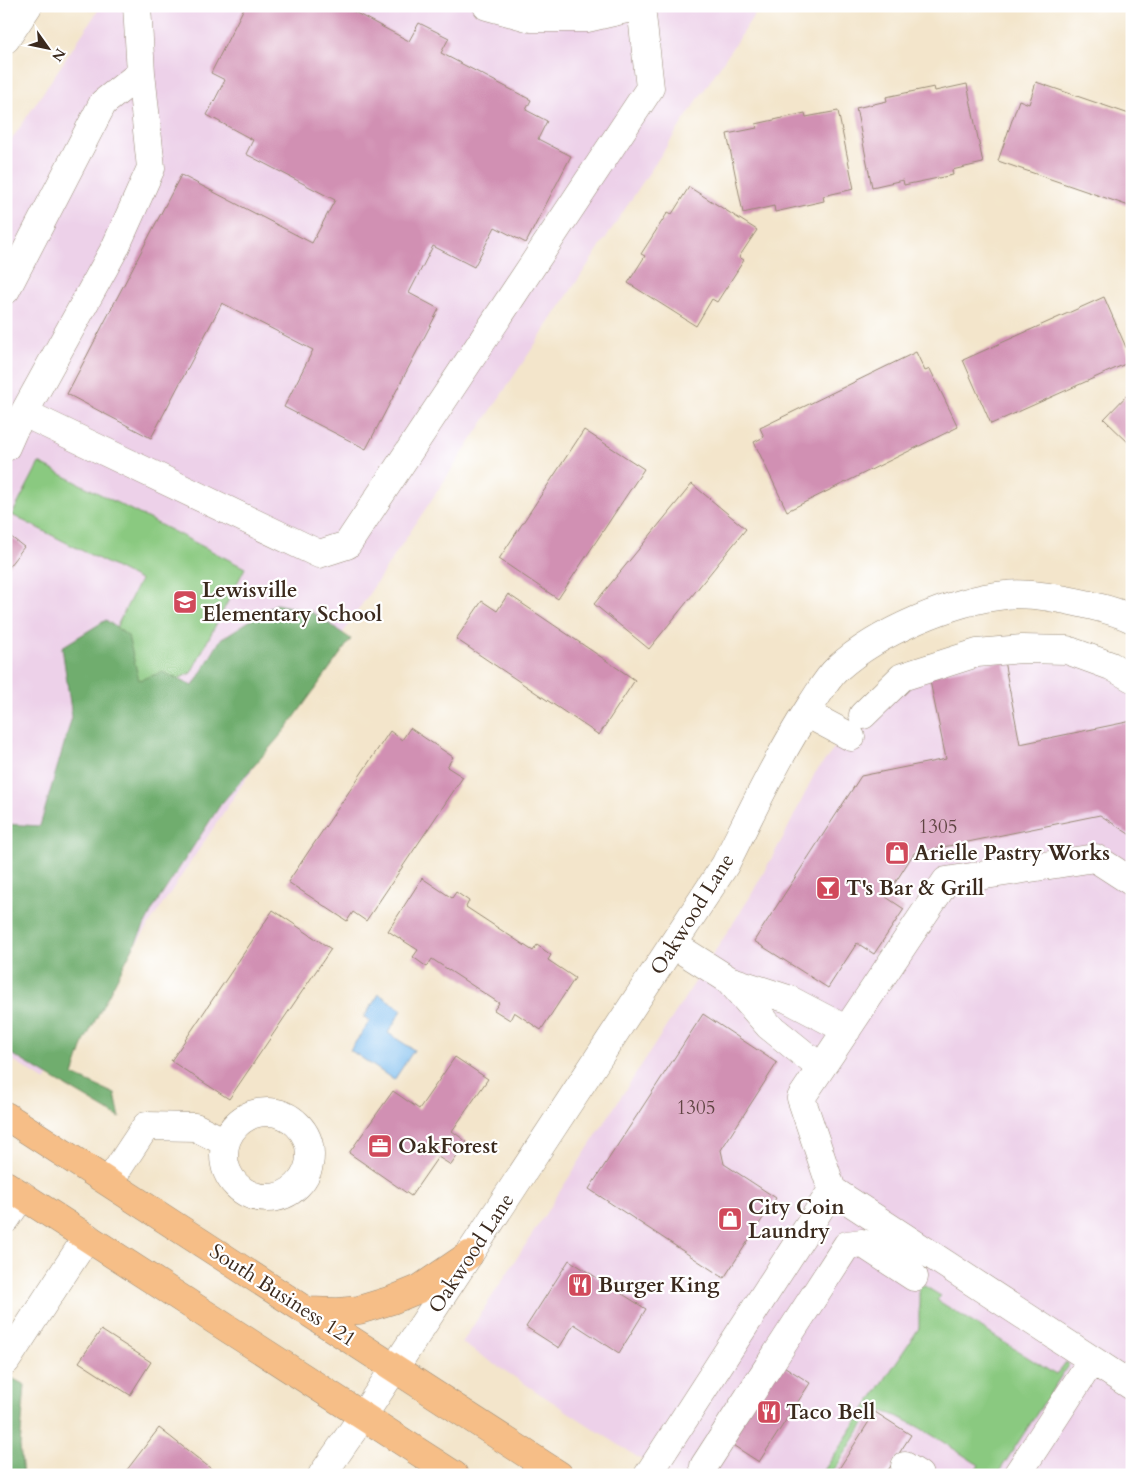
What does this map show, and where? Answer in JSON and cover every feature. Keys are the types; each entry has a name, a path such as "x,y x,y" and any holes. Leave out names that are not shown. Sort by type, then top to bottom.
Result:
{"main road":[{"name":"South Business 121","path":"6,1116 559,1475"},
{"path":"14,1190 454,1475"},
{"path":"308,1311 338,1312 359,1310 392,1300 419,1289 469,1255"}],"street":[{"path":"6,39 28,6"},
{"path":"6,447 14,429 115,248 151,168 141,73 137,6"},
{"path":"24,414 319,554 347,545 650,88 640,6 587,18 531,18 487,6"},
{"path":"6,290 103,104 141,73"},
{"name":"Oakwood Lane","path":"322,1475 395,1368 674,945 725,865 767,780 806,713 837,669 874,642 936,612 975,600 1008,594 1061,598 1120,612 1132,619"},
{"path":"806,713 857,726 902,676 978,653 1022,649 1067,650 1112,666 1132,678"},
{"path":"1132,882 1095,858 946,880 801,1098 832,1190 1132,1386"},
{"path":"674,945 729,980 788,999 847,1030"},
{"path":"729,980 769,1026 821,1068"},
{"path":"109,1182 146,1126 194,1127 225,1142"},
{"path":"6,1219 14,1190"},
{"path":"648,1475 832,1190"},
{"path":"6,1361 87,1237"},
{"path":"704,1466 846,1246 862,1243 914,1277"},
{"path":"1017,1475 1092,1360"}],"shaded area":[{"name":"Lewisville Elementary School","path":"101,6 760,6 45,1081 6,1056 6,148"},
{"path":"1036,634 1092,645 1132,663 1132,1475 665,1475 462,1343 750,897 785,834 815,773 831,753 867,699 991,639"}],"green space":[{"path":"39,463 245,568 191,673 135,698 109,642 140,580 12,515"},
{"path":"276,604 310,611 351,639 286,729 221,804 154,907 84,1042 73,1075 115,1094 120,1118 6,1051 6,824 40,826 72,717 62,647 106,620 128,636 139,680 163,672 193,686 221,639"},
{"path":"923,1285 941,1296 937,1300 1056,1375 1066,1362 1069,1364 997,1475 973,1475 979,1465 912,1424 885,1412 873,1410 831,1475 821,1475 919,1328 919,1287"},
{"path":"6,1375 25,1385 20,1446 23,1475 6,1475"}],"water":[{"path":"379,994 402,1010 388,1033 414,1050 394,1080 350,1050 370,1021 364,1017"}],"building":[{"path":"245,6 343,6 409,41 419,23 449,38 441,53 531,100 526,110 547,121 538,139 571,156 526,243 495,227 474,267 433,246 409,293 439,309 366,449 284,407 313,350 222,303 151,438 67,394 181,175 312,243 335,200 246,154 253,140 207,115 225,80 211,73"},
{"path":"1036,82 1132,115 1132,207 998,161 1019,100 1029,104"},
{"path":"967,84 983,163 952,170 953,175 904,185 903,180 872,187 856,108 887,101 886,97 934,87 935,91"},
{"path":"838,111 854,189 823,196 824,201 775,212 774,206 743,213 727,134 757,128 756,124 805,113 806,117"},
{"path":"689,187 757,230 739,257 744,260 717,302 712,299 696,326 628,283 645,256 641,254 668,212 672,214"},
{"path":"1104,297 1132,361 991,424 963,360"},
{"path":"916,352 925,371 930,369 958,427 787,511 754,442 764,437 760,428"},
{"path":"1132,390 1132,446 1104,419"},
{"path":"584,430 644,469 558,599 499,559"},
{"path":"692,484 746,529 649,649 594,604"},
{"path":"6,533 24,547 6,570"},
{"path":"508,594 635,680 599,735 456,639 482,601 497,611"},
{"path":"1004,661 1020,744 1132,721 1132,836 1100,815 914,853 886,897 904,909 874,954 857,943 828,988 754,941 861,776 946,759 929,676"},
{"path":"410,728 453,757 447,767 463,777 366,921 353,912 347,921 288,882 390,731 402,740"},
{"path":"422,878 452,898 456,892 469,901 466,907 533,951 537,945 551,955 548,960 575,978 541,1030 514,1012 510,1020 494,1010 499,1003 432,959 427,967 413,957 418,950 388,931"},
{"path":"273,910 331,949 229,1099 171,1061"},
{"path":"703,1014 777,1063 721,1150 724,1164 776,1198 724,1278 589,1189"},
{"path":"455,1057 488,1079 452,1131 467,1142 451,1165 438,1157 411,1196 349,1153 393,1091 419,1109"},
{"name":"Burger King","path":"569,1260 646,1309 619,1353 574,1324 559,1348 526,1327"},
{"path":"101,1330 151,1362 130,1395 79,1362"},
{"name":"Taco Bell","path":"779,1363 810,1383 759,1462 728,1442"},
{"path":"875,1412 911,1435 885,1475 835,1475"},
{"path":"159,1428 219,1475 123,1475"}],"place":[{"name":"Lewisville Elementary School","path":"185,602"},
{"name":"Arielle Pastry Works","path":"897,853"},
{"name":"T's Bar & Grill","path":"828,888"},
{"name":"OakForest","path":"380,1146"},
{"name":"City Coin Laundry","path":"730,1219"},
{"name":"Burger King","path":"580,1285"},
{"name":"Taco Bell","path":"769,1412"}]}
